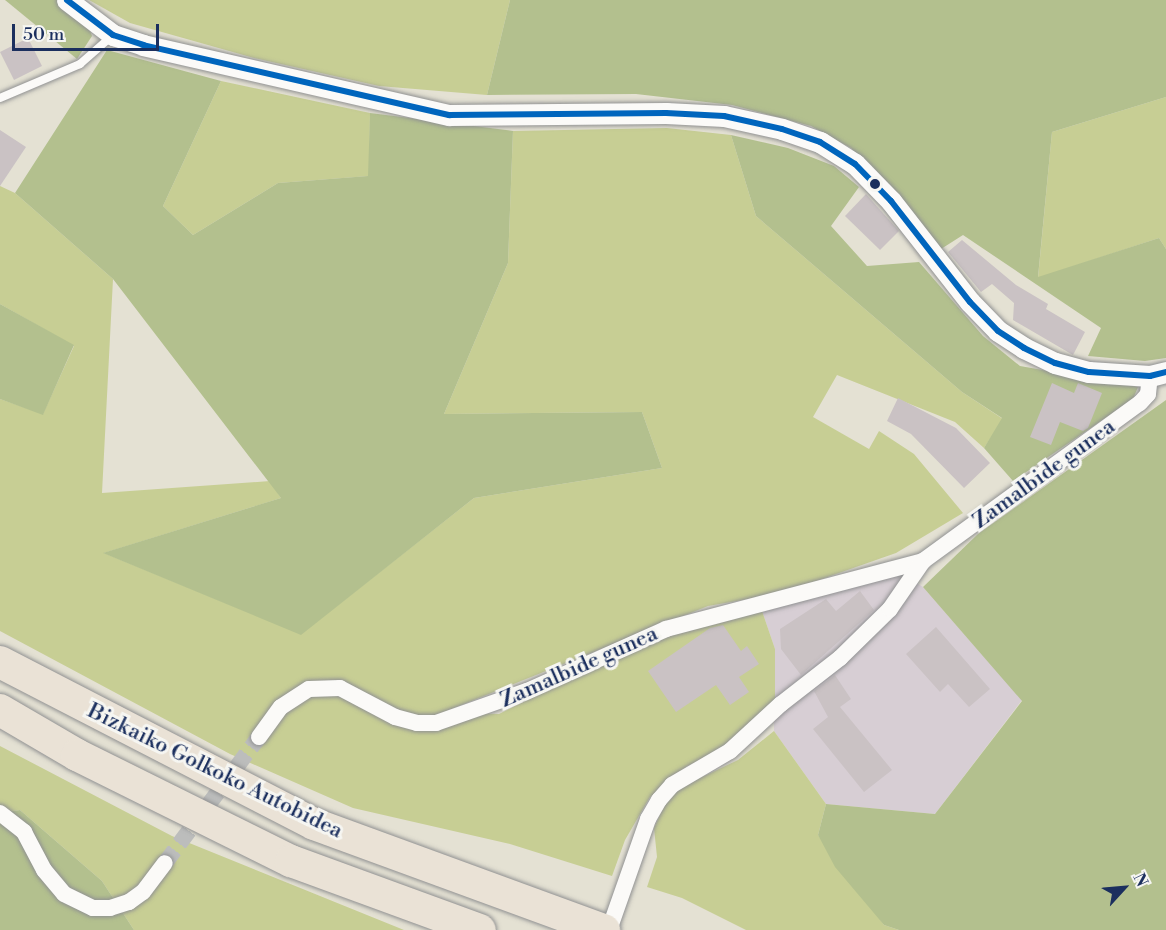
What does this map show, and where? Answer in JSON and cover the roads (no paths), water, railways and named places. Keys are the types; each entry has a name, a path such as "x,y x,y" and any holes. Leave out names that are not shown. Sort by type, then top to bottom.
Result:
{"highway":[{"name":"Bizkaiko Golkoko Autobidea","path":"0,662 314,824 604,930"},
{"name":"Bizkaiko Golkoko Autobidea","path":"0,710 77,755 291,861 480,930"}],"street":[{"name":"Zamalbide gunea","path":"67,0 113,34 180,56 449,115 666,113 724,116 782,129 820,142 855,164 891,201 970,302 998,331 1055,363 1089,372 1158,374 1148,394 1140,403 923,561 890,609 840,658 781,704 729,751 672,785 648,819 643,839 609,930"},
{"name":"Zamalbide gunea","path":"259,737 281,706 309,689 340,688 395,717 417,723 436,723 527,691 666,629 923,561"},
{"path":"0,813 24,832 44,870 64,894 93,908 110,908 129,902 143,892 165,863"}],"lane":[{"path":"0,98 80,64 113,34"}],"tunnel":[{"path":"165,863 259,737"}]}
